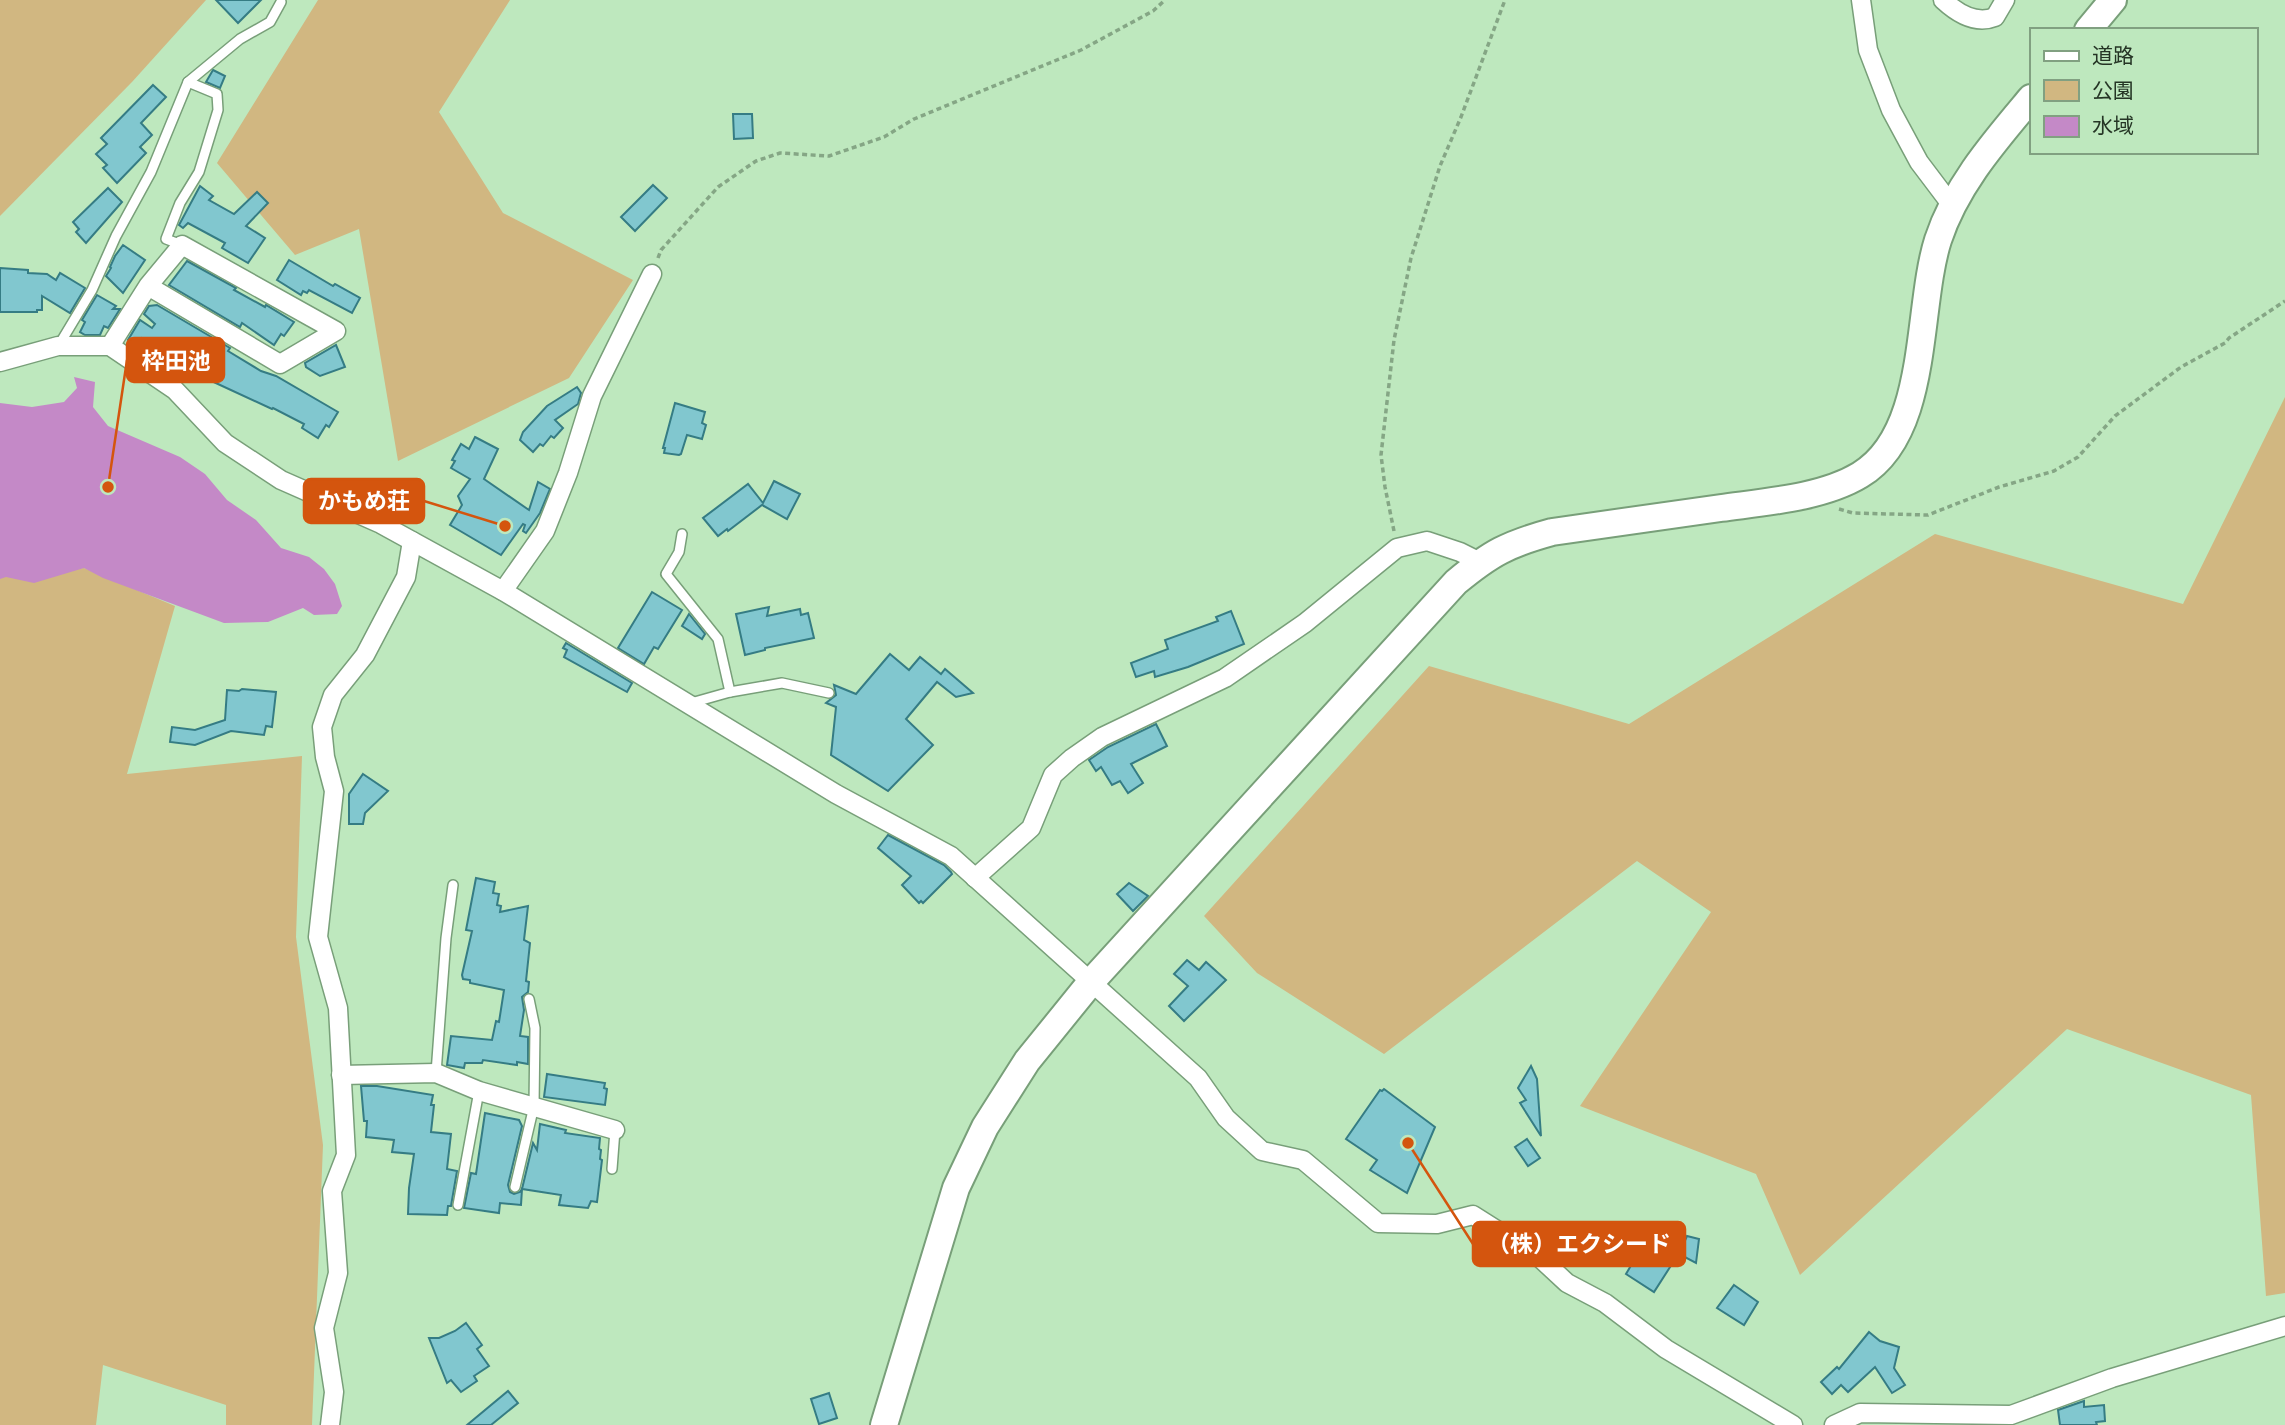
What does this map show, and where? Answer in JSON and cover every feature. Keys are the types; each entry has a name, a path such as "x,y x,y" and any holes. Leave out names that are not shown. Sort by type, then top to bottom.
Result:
{"street":[{"path":"1861,0 1868,50 1891,110 1919,162 1953,207"},
{"path":"1943,0 1968,18 1980,20 1995,16 2005,0"},
{"path":"2090,28 2113,0"},
{"path":"884,1425 956,1188 985,1127 1027,1061 1091,982 1456,582 1480,562 1522,540 1552,532 1793,497 1828,488 1860,475 1877,462 1894,440 1915,381 1938,240 1970,174 2030,99"},
{"path":"110,346 148,286 182,245 336,331 280,364 148,286"},
{"path":"502,591 545,531 568,473 592,396 652,274"},
{"path":"0,362 58,346 110,346 175,390 225,443 281,480 381,524 502,591 836,794 951,856 1030,924 1198,1078 1226,1118 1262,1151 1303,1160 1378,1223 1437,1224 1473,1215 1539,1257 1567,1283 1605,1303 1666,1349 1793,1425"},
{"path":"330,1425 334,1392 324,1328 338,1273 332,1191 346,1155 338,1007 318,937 334,791 325,757 322,727 333,695 365,655 406,577 412,541"},
{"path":"975,878 1031,828 1053,775 1072,758 1102,737 1225,678 1305,623 1397,548 1427,541 1480,562"},
{"path":"341,1075 436,1073 479,1091 615,1130"},
{"path":"1834,1425 1860,1413 2011,1415 2112,1378 2285,1326"}],"lane":[{"path":"58,346 92,290 116,236 151,172 188,82 240,39 270,22 281,2"},
{"path":"182,245 166,239 180,203 199,172 218,110 217,94 188,82"},
{"path":"682,534 678,552 666,574 718,639 730,692"},
{"path":"689,704 730,692 782,683 829,693"},
{"path":"436,1073 446,939 453,885"},
{"path":"515,1187 534,1106 535,1028 529,999"},
{"path":"458,1205 479,1091"},
{"path":"612,1169 615,1130"}],"path":[{"path":"652,274 661,250 718,187 756,161 780,153 829,156 884,136 914,119 1081,50 1153,11 1165,0"},
{"path":"1397,548 1381,455 1394,340 1411,258 1440,166 1505,0"},
{"path":"1829,506 1853,513 1927,515 1999,487 2054,471 2078,457 2115,416 2181,367 2225,343 2228,338 2285,301"}],"green space":[{"path":"0,0 206,0 132,82 0,216"},
{"path":"318,0 510,0 439,112 503,213 633,280 569,378 398,461 359,229 295,255 217,163"},
{"path":"2285,397 2285,1293 2266,1296 2251,1095 2067,1029 1800,1275 1756,1174 1580,1106 1711,912 1637,861 1384,1054 1257,973 1204,916 1429,666 1629,724 1935,534 2183,604"},
{"path":"84,568 175,606 127,774 302,756 296,937 323,1145 312,1425 226,1425 226,1405 103,1365 96,1425 0,1425 0,574"}],"water":[{"path":"74,377 95,382 93,407 108,426 180,457 205,474 227,500 256,520 281,548 309,557 324,569 335,584 342,606 337,614 314,615 303,608 268,622 224,623 103,578 84,568 34,583 6,577 0,579 0,403 32,407 64,402 77,388"}],"building":[{"path":"216,0 261,0 238,23"},
{"path":"213,70 225,76 220,88 206,82"},
{"path":"153,85 166,97 141,123 152,135 140,147 146,153 117,183 103,168 107,165 96,154 107,144 101,138"},
{"path":"733,114 752,114 753,138 734,139"},
{"path":"653,185 667,198 635,231 621,217"},
{"path":"200,186 213,196 209,200 234,214 257,192 268,203 246,226 265,238 248,263 222,248 225,243 188,223 183,228 179,225"},
{"path":"108,188 122,202 86,243 76,232 79,229 73,222"},
{"path":"123,245 145,260 123,293 106,276"},
{"path":"289,260 333,286 335,284 360,298 352,313 309,290 307,293 303,291 301,295 277,280"},
{"path":"187,261 294,322 274,345 242,323 240,327 169,285"},
{"path":"0,268 47,274 56,280 60,273 85,288 70,313 42,296 42,310 37,312 0,312"},
{"path":"97,295 116,306 113,309 120,309 108,328 104,326 100,335 85,335 80,332 85,322 82,320"},
{"path":"157,305 230,348 228,351 261,371 276,376 338,412 329,427 326,425 318,438 302,428 304,424 205,378 142,338 137,345 128,340 140,320 152,328 155,324 144,314 149,306"},
{"path":"336,345 345,367 320,376 306,367 305,363"},
{"path":"577,387 581,393 578,404 555,420 563,428 554,438 551,436 543,446 540,444 533,452 520,440 523,432 547,406"},
{"path":"675,403 705,412 702,423 706,425 702,439 687,435 679,455 664,453 663,448"},
{"path":"475,437 498,449 484,479 529,510 538,482 550,489 540,513 526,533 523,531 523,524 501,555 450,525 462,505 458,496 470,479 451,468 455,461 452,460 461,444 469,449"},
{"path":"774,481 800,494 787,519 762,505 718,536 703,518 748,484 763,503"},
{"path":"652,592 682,610 658,649 654,647 644,664 618,648"},
{"path":"769,607 767,616 800,609 801,615 808,613 814,638 745,655 736,614"},
{"path":"1231,611 1244,644 1188,667 1155,677 1154,671 1136,677 1131,663 1168,649 1165,640 1218,621 1216,617"},
{"path":"689,614 705,634 702,639 682,626"},
{"path":"566,643 632,683 627,692 564,657 567,650 563,648"},
{"path":"890,654 909,670 920,657 941,674 945,669 973,693 956,697 937,682 906,719 933,745 888,791 831,755 836,707 826,703 836,695 834,685 856,694"},
{"path":"227,690 276,692 272,727 266,726 264,735 231,731 195,745 170,742 172,727 195,730 225,720"},
{"path":"1156,724 1167,746 1131,764 1143,783 1128,793 1120,781 1112,785 1101,767 1096,771 1089,760 1108,747"},
{"path":"363,774 388,791 365,813 363,824 349,824 349,794"},
{"path":"888,835 944,865 951,872 923,903 919,903 902,885 911,876 878,848"},
{"path":"476,878 495,882 493,893 499,894 497,905 501,906 500,912 528,906 524,940 530,943 526,981 529,982 528,992 522,997 524,1010 520,1036 528,1037 528,1064 483,1060 482,1063 465,1063 464,1068 447,1065 451,1036 492,1040 496,1021 499,1022 504,990 470,983 470,980 463,979 462,975 472,931 466,930"},
{"path":"1129,883 1148,896 1133,911 1117,894"},
{"path":"1187,960 1199,970 1206,962 1226,980 1184,1021 1169,1006 1188,986 1174,974"},
{"path":"1531,1066 1537,1079 1541,1136 1520,1103 1526,1100 1518,1088"},
{"path":"547,1074 605,1083 605,1105 544,1097"},
{"path":"361,1086 433,1095 431,1132 451,1134 447,1169 457,1171 447,1215 408,1214 414,1154 392,1152 394,1140 366,1137 367,1121 364,1121"},
{"path":"1384,1089 1435,1127 1407,1193 1370,1170 1377,1160 1346,1139 1380,1090"},
{"path":"485,1113 519,1120 522,1126 508,1185 510,1192 514,1194 522,1189 521,1205 500,1203 499,1213 464,1208 471,1173 476,1174"},
{"path":"540,1124 566,1130 565,1133 600,1138 602,1160 597,1202 591,1201 588,1208 559,1205 561,1195 522,1189 533,1143 537,1150"},
{"path":"1527,1139 1540,1158 1528,1166 1515,1147"},
{"path":"1687,1236 1699,1239 1696,1263 1679,1254"},
{"path":"1643,1245 1672,1264 1654,1292 1626,1274"},
{"path":"1734,1285 1758,1302 1744,1325 1717,1308"},
{"path":"466,1323 482,1345 477,1349 489,1366 474,1376 477,1381 461,1392 451,1380 447,1383 429,1338 439,1338"},
{"path":"1869,1332 1880,1341 1899,1347 1894,1368 1905,1385 1892,1393 1875,1367 1848,1392 1841,1385 1832,1394 1821,1382 1837,1367 1839,1369"},
{"path":"508,1391 518,1403 491,1425 467,1425"},
{"path":"829,1393 837,1418 819,1424 811,1399"},
{"path":"2084,1401 2084,1407 2104,1405 2105,1421 2096,1422 2097,1425 2060,1425 2058,1410"}],"place":[{"name":"枠田池","path":"108,487"},
{"name":"かもめ荘","path":"505,526"},
{"name":"（株）エクシード","path":"1408,1143"}]}
